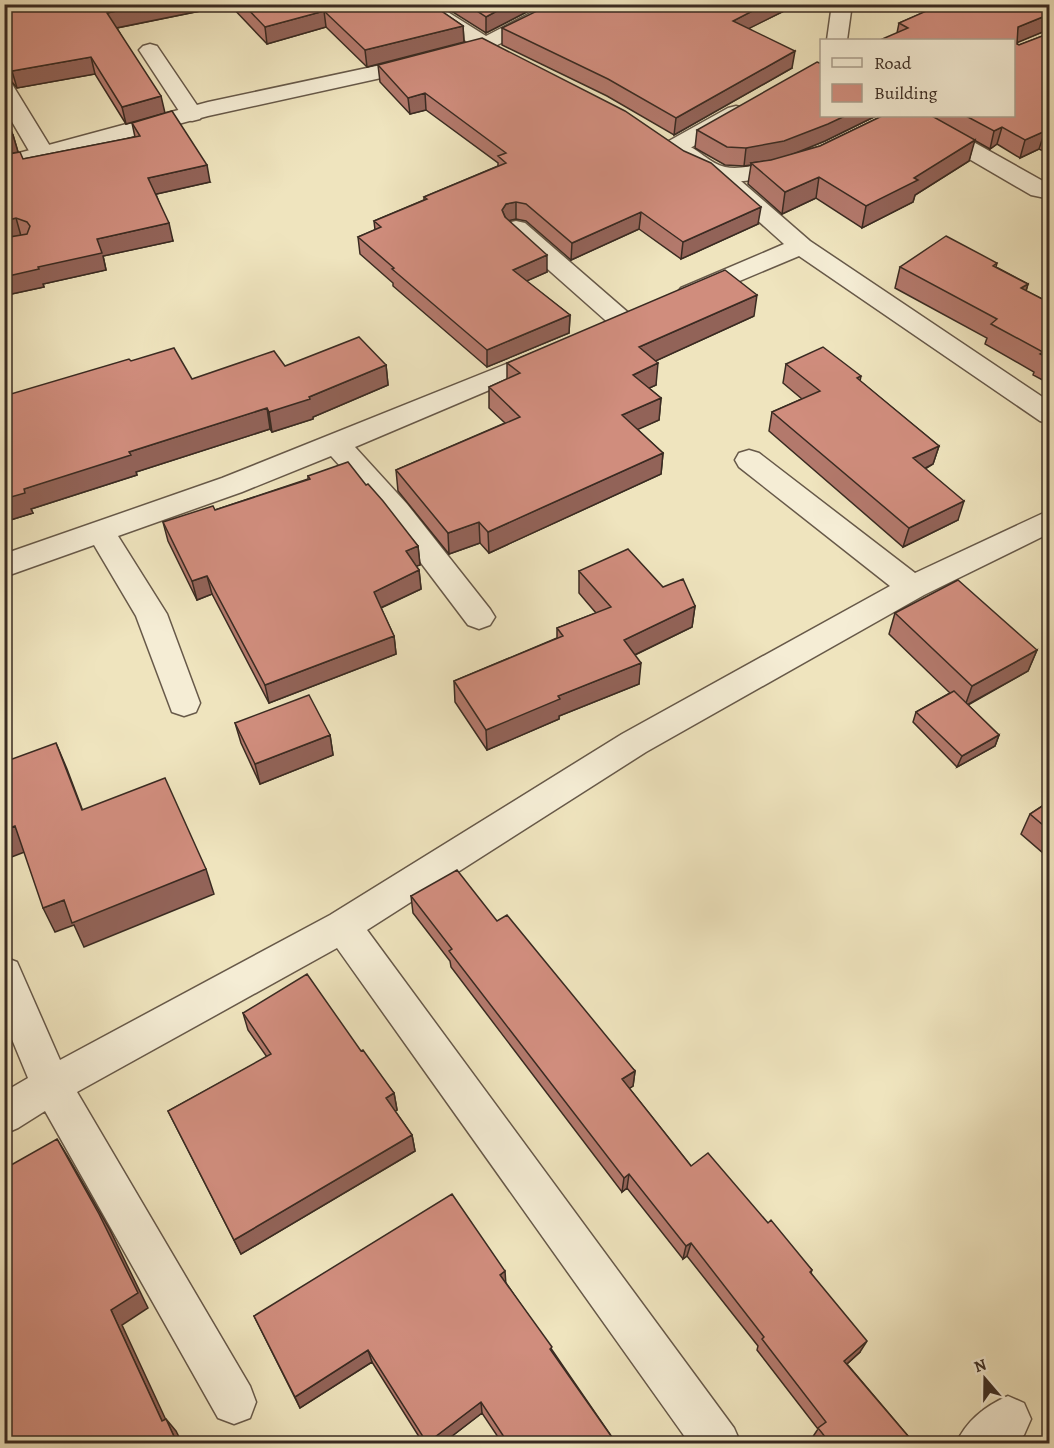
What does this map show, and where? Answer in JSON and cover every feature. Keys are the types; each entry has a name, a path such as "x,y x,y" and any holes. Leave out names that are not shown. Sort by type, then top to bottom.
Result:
{"street":[{"path":"420,4 485,45 506,55"},
{"path":"462,51 485,45 565,4"},
{"path":"837,39 842,4"},
{"path":"150,50 192,114"},
{"path":"4,164 44,156 192,114 381,74 438,58"},
{"path":"4,89 44,156"},
{"path":"675,147 754,103"},
{"path":"914,117 1039,190 1050,192"},
{"path":"655,135 719,174 801,246 1050,415"},
{"path":"719,174 763,172 809,159"},
{"path":"516,228 643,312"},
{"path":"4,566 231,485 336,444 585,340 643,312 801,246"},
{"path":"336,444 397,511 479,617"},
{"path":"749,460 913,587"},
{"path":"4,1115 51,1085 343,926 634,742 913,587 1050,520"},
{"path":"100,531 151,614 184,703"},
{"path":"343,926 718,1443"},
{"path":"4,974 51,1085 234,1402"}],"building":[{"path":"4,4 149,4 107,13 161,96 122,107 91,57 12,71 4,65"},
{"path":"243,4 431,4 463,26 365,50 324,11 265,27"},
{"path":"466,4 510,4 486,17"},
{"path":"551,4 766,4 733,21 795,51 676,118 608,79 502,28"},
{"path":"942,4 1050,4 1050,14 1018,27 1017,44 1050,33 1050,134 1045,131 1025,140 1002,127 994,131 968,117 1015,117 1015,39 882,39 908,28 899,23"},
{"path":"482,38 625,111 684,151 711,163 761,207 683,242 641,212 572,243 526,204 516,202 506,204 502,210 505,217 547,255 513,270 570,315 487,350 358,237 381,227 374,221 427,199 424,197 506,163 498,156 506,153 425,93 408,98 378,65"},
{"path":"817,62 820,63 820,117 843,117 784,141 746,148 727,147 697,130"},
{"path":"172,111 207,165 148,178 169,223 97,239 102,253 4,277 4,238 27,234 30,226 27,222 16,218 4,221 4,155 20,152 23,159 140,136 132,123"},
{"path":"4,113 13,135 4,137"},
{"path":"880,117 934,117 975,140 914,178 918,180 866,206 819,177 785,192 751,163 771,160 820,146"},
{"path":"946,236 997,263 993,266 1028,284 1021,288 1050,303 1050,359 1040,354 1043,352 991,324 997,319 900,267"},
{"path":"725,270 757,295 639,347 658,363 633,375 661,398 622,415 663,453 488,532 479,522 448,533 396,470 520,417 489,387 520,373 507,363"},
{"path":"359,337 386,365 309,397 310,399 269,412 267,408 129,452 131,455 24,489 25,493 4,499 4,396 174,348 192,379 274,351 285,366"},
{"path":"823,347 861,376 857,378 939,446 913,458 964,501 909,528 772,412 820,391 786,364"},
{"path":"348,462 366,485 368,484 383,501 418,546 406,551 419,570 374,592 394,636 265,685 207,576 192,581 163,522 213,506 215,510 310,479 308,476"},
{"path":"628,549 663,587 683,579 695,606 624,640 641,663 558,696 560,699 486,730 454,681 563,636 557,628 611,607 579,571"},
{"path":"958,580 1037,650 972,686 895,613"},
{"path":"954,691 999,735 962,756 916,712"},
{"path":"309,695 330,735 255,764 235,723"},
{"path":"56,743 82,810 165,778 206,869 72,923 64,900 43,908 15,826 4,830 4,762"},
{"path":"1050,801 1050,831 1030,814"},
{"path":"457,870 497,921 507,915 635,1071 622,1079 691,1166 708,1153 768,1223 771,1220 812,1270 810,1272 867,1341 844,1361 914,1443 830,1443 818,1428 826,1422 762,1339 764,1337 691,1243 686,1246 629,1174 624,1178 449,951 452,949 411,896"},
{"path":"307,974 361,1051 363,1050 394,1093 386,1098 412,1135 234,1240 168,1111 271,1054 243,1013"},
{"path":"57,1139 99,1214 138,1293 111,1310 162,1421 166,1419 177,1443 10,1443 4,1429 4,1169"},
{"path":"452,1194 505,1271 500,1275 552,1347 550,1349 616,1443 508,1443 481,1402 427,1443 368,1350 295,1397 254,1316"}]}
